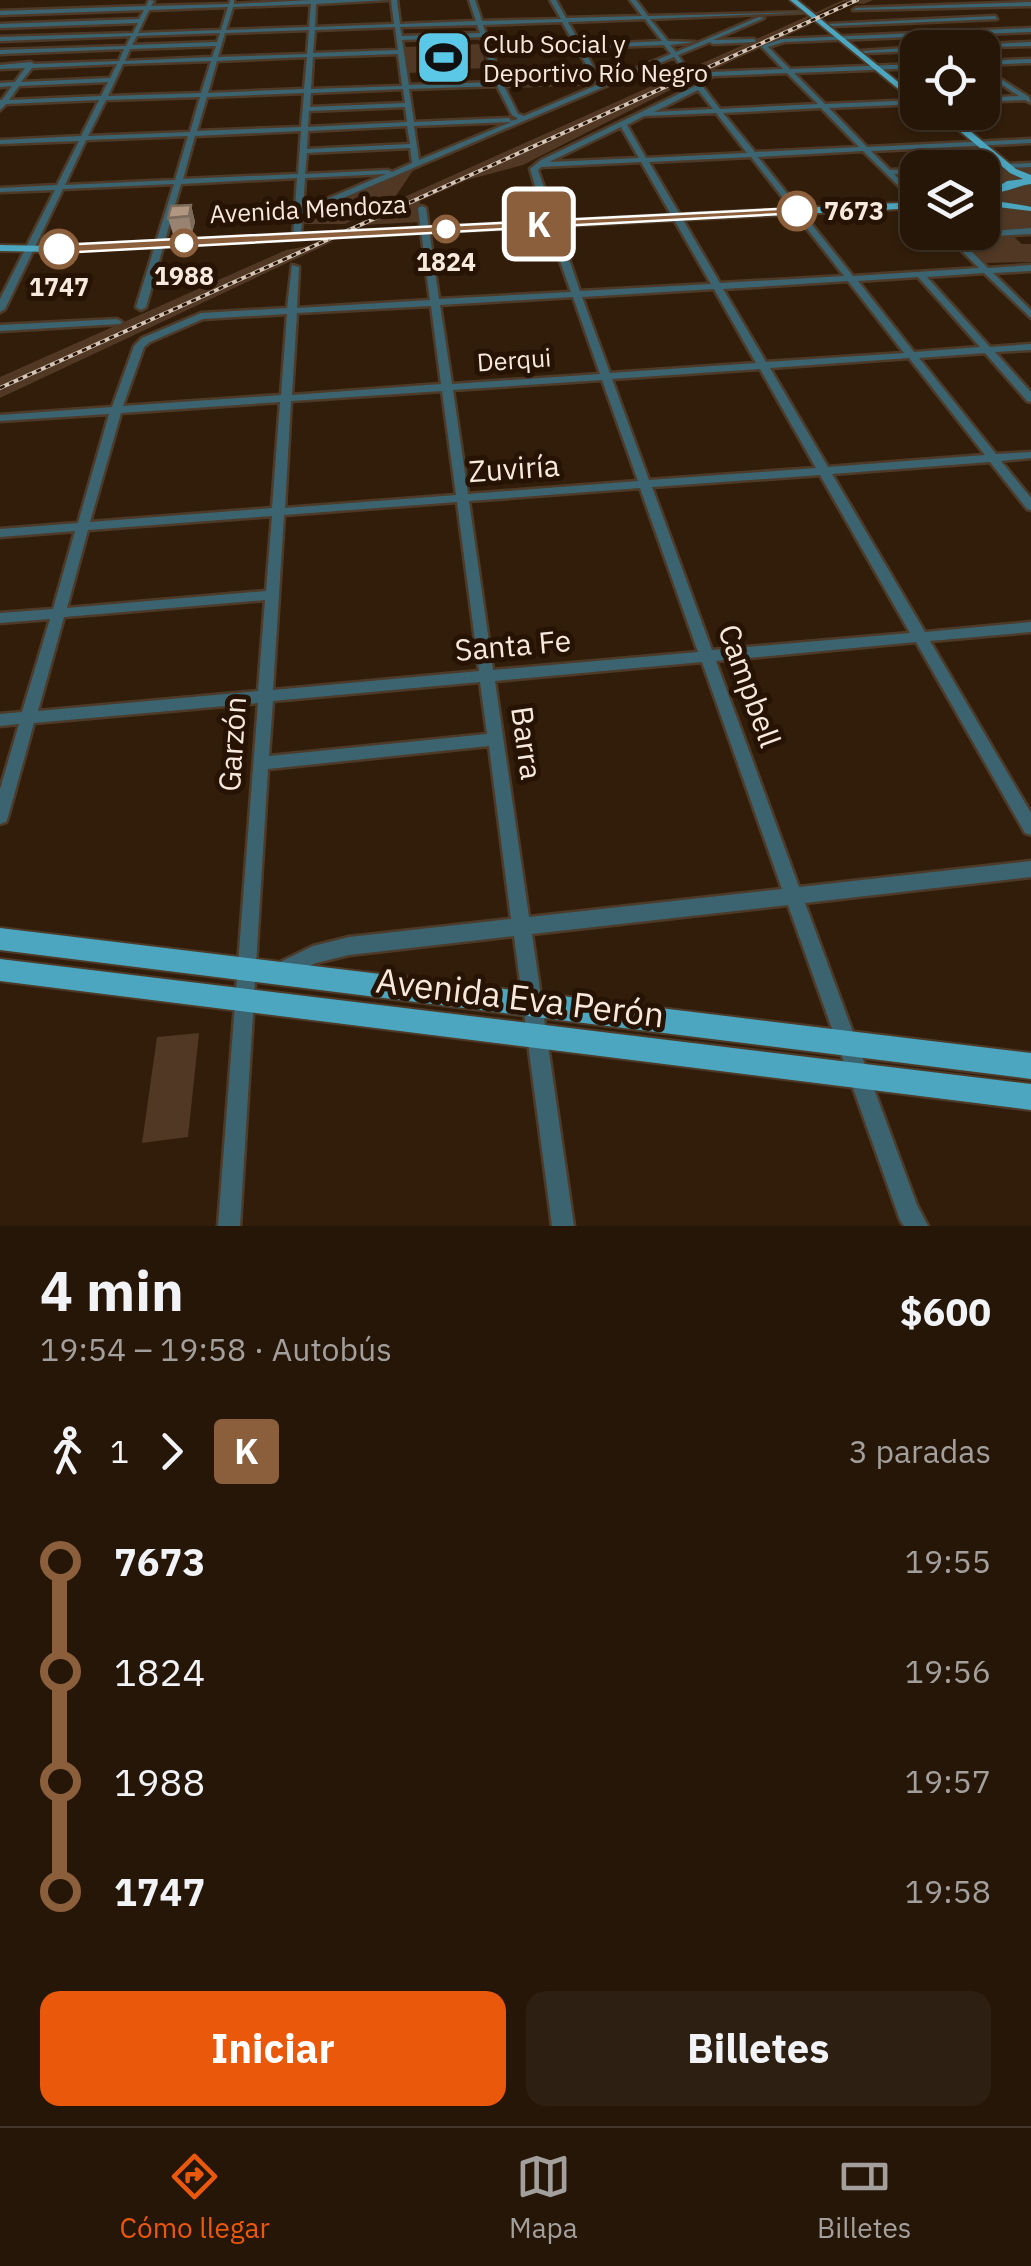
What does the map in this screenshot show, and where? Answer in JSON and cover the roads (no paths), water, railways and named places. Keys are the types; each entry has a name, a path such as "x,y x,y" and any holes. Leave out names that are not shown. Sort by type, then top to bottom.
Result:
{"main road":[{"path":"799,1 808,12 865,51 900,86"},
{"path":"799,1 900,81"},
{"path":"954,130 974,144"},
{"path":"960,130 1001,167 1031,180"},
{"path":"1001,167 1007,200 1029,209"},
{"path":"1002,188 1031,180"},
{"name":"Avenida Mendoza","path":"0,246 160,242 900,203"},
{"path":"1000,203 1029,209"},
{"name":"Avenida Eva Perón","path":"0,939 1031,1066"},
{"name":"Avenida Eva Perón","path":"0,970 1031,1097"}],"street":[{"path":"1,104 77,0"},
{"path":"0,12 150,4 385,0"},
{"path":"394,0 416,164"},
{"path":"472,0 498,83 520,119"},
{"path":"553,0 597,79"},
{"path":"633,0 684,68"},
{"path":"831,23 880,0 926,30"},
{"path":"965,0 1031,42"},
{"path":"297,235 314,1"},
{"path":"298,214 799,1"},
{"path":"141,307 232,2"},
{"path":"0,309 150,4"},
{"path":"856,10 1031,4"},
{"path":"488,50 754,40 721,7"},
{"path":"0,39 808,12"},
{"path":"831,23 995,18"},
{"path":"0,26 141,21"},
{"path":"261,58 265,30"},
{"path":"1000,32 1031,30"},
{"path":"398,38 483,35"},
{"path":"900,35 784,40 763,49 900,185"},
{"path":"1000,44 1031,42"},
{"path":"0,52 218,44"},
{"path":"865,51 900,50"},
{"path":"0,68 400,52"},
{"path":"1000,64 1031,61"},
{"path":"538,165 644,114 712,74 900,66"},
{"path":"1000,78 1030,99"},
{"path":"0,85 112,80"},
{"path":"1,104 612,80"},
{"path":"698,85 1031,506"},
{"path":"1000,100 1030,99"},
{"path":"644,114 900,104"},
{"path":"306,109 406,105"},
{"path":"0,142 520,119"},
{"path":"623,124 1031,828"},
{"path":"538,165 1031,141"},
{"path":"303,151 413,146"},
{"name":"Campbell","path":"538,165 534,169 550,222 908,1212 917,1226"},
{"path":"1001,167 1031,165"},
{"path":"0,190 399,171"},
{"path":"887,172 900,172"},
{"name":"Barra","path":"422,208 563,1226"},
{"path":"1000,233 1031,232"},
{"path":"965,250 1031,315"},
{"name":"Garzón","path":"229,1226 295,266"},
{"path":"0,817 116,410 141,343 196,317 1031,268"},
{"path":"920,274 1031,399"},
{"path":"0,328 117,322"},
{"name":"Derqui","path":"0,418 1031,348"},
{"name":"Zuviría","path":"0,533 1031,455"},
{"path":"0,618 272,596"},
{"name":"Santa Fe","path":"0,720 1031,627"},
{"path":"262,763 495,739"},
{"path":"276,974 313,955 349,946 1031,870"}],"railway":[{"path":"0,388 857,0"}],"place":[{"name":"Club Social y Deportivo Río Negro","path":"444,58"},
{"name":"7673","path":"797,211"},
{"name":"1824","path":"446,229"},
{"name":"1988","path":"184,243"},
{"name":"1747","path":"59,249"}]}
